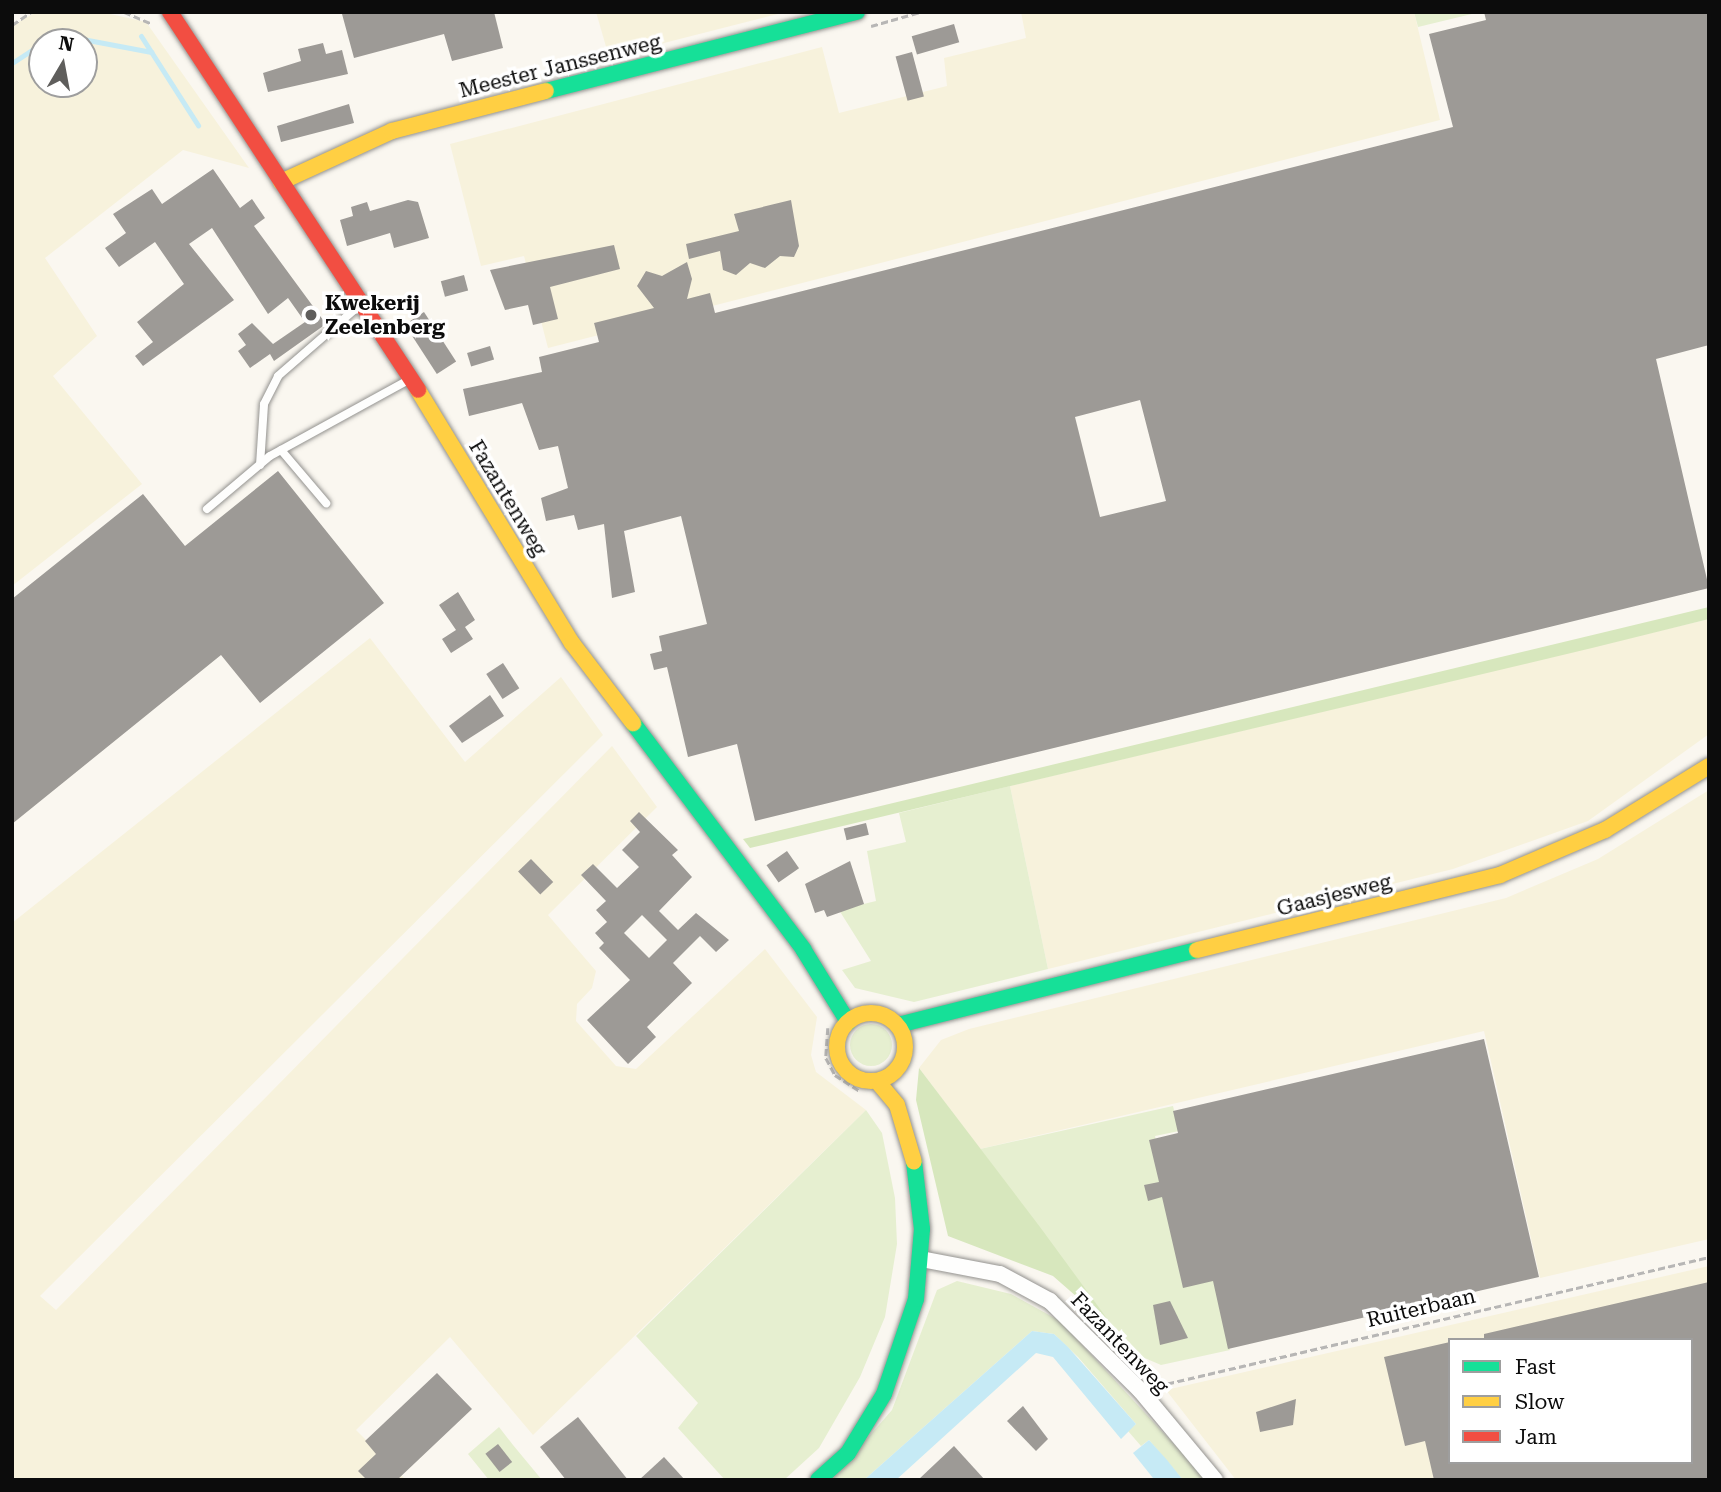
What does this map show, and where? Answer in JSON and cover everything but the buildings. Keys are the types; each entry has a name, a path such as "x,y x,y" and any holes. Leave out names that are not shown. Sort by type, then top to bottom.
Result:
{"street":[{"name":"Fazantenweg","path":"170,12 281,182 363,301 572,643 855,1018"},
{"name":"Meester Janssenweg","path":"281,182 392,131 857,12"},
{"name":"Gaasjesweg","path":"898,1025 1500,875 1605,830 1709,766"},
{"path":"818,1480 848,1453 884,1394 916,1299 921,1259 921,1200 897,1105 894,1072 905,1042 898,1025 882,1014 855,1018 838,1038 841,1064 852,1075 877,1081 897,1105"},
{"name":"Gaasjesweg","path":"905,1042 949,1014"},
{"path":"877,1081 894,1072"},
{"name":"Fazantenweg","path":"921,1259 974,1267 1025,1285 1074,1320 1140,1390 1215,1480"}],"lane":[{"path":"260,465 264,404 278,376 363,301"},
{"path":"207,509 281,450 411,378"},
{"path":"281,450 326,503"}],"path":[{"path":"12,25 31,12"},
{"name":"Ruiterbaan","path":"1140,1390 1709,1257"}],"shaded area":[{"path":"36,12 101,12 146,22 249,168 183,150 45,258 97,336 53,376 142,484 12,586 12,26"},
{"path":"596,12 786,12 609,57"},
{"path":"1021,12 1414,12 1440,120 548,348 524,256 481,266 450,144 822,47 839,113 947,86 944,58 1026,38"},
{"path":"1709,619 1709,734 1588,821 1453,869 1048,969 1010,786"},
{"path":"370,638 465,762 561,677 603,735 40,1296 56,1310 612,746 657,807 548,915 596,971 592,988 577,1004 576,1021 616,1066 636,1069 765,949 817,1017 811,1055 816,1072 866,1110 533,1435 450,1337 356,1430 406,1480 12,1480 12,923"},
{"path":"1709,790 1709,1239 1540,1278 1484,1031 980,1149 919,1068 941,1040 969,1029 1506,898 1598,859"},
{"path":"1709,1266 1709,1480 1236,1480 1166,1390"}],"green space":[{"path":"1414,12 1480,12 1418,27"},
{"path":"1709,607 1709,619 1592,648 750,848 743,839"},
{"path":"1010,786 1048,969 914,1002 855,988 842,970 871,961 839,910 876,901 867,851 906,842 899,813"},
{"path":"871,1024 886,1030 892,1045 886,1060 871,1066 856,1060 850,1045 856,1030"},
{"path":"919,1068 1117,1332 1053,1276 948,1236 916,1100"},
{"path":"1173,1106 1179,1131 1155,1136 1187,1285 1214,1280 1230,1350 1161,1365 1140,1356 1117,1332 980,1149"},
{"path":"866,1110 882,1133 895,1198 897,1244 885,1317 860,1377 819,1448 784,1480 725,1480 678,1428 698,1403 636,1336"},
{"path":"957,1281 1011,1294 1060,1321 1207,1480 1183,1480 1149,1440 1141,1446 1128,1431 1136,1424 1078,1357 1054,1334 1032,1331 864,1480 831,1480 892,1410 937,1290"},
{"path":"499,1427 542,1480 489,1480 468,1454"}],"water":[{"path":"1032,1331 1054,1334 1136,1424 1121,1439 1053,1357 1036,1353 896,1480 864,1480"},
{"path":"1149,1440 1183,1480 1153,1478 1133,1453"}],"waterway":[{"path":"12,63 56,34 151,52"},
{"path":"141,36 198,125"}],"traffic: fast":[{"path":"546,91 857,12"},
{"path":"633,723 803,949 848,1022"},
{"path":"898,1025 1197,950"},
{"path":"818,1480 848,1453 884,1394 916,1299 922,1229 914,1162"}],"traffic: slow":[{"path":"281,182 392,131 546,91"},
{"path":"418,390 572,643 633,723"},
{"path":"1197,950 1500,875 1605,830 1709,766"},
{"path":"871,1013 884,1015 895,1023 903,1034 905,1047 903,1060 895,1071 884,1079 871,1081 858,1079 847,1071 839,1060 837,1047 839,1034 847,1023 858,1015 871,1013"},
{"path":"877,1081 897,1105 914,1162"}],"traffic: jam":[{"path":"170,12 418,390"}],"place":[{"name":"Kwekerij Zeelenberg","path":"311,315"}]}
